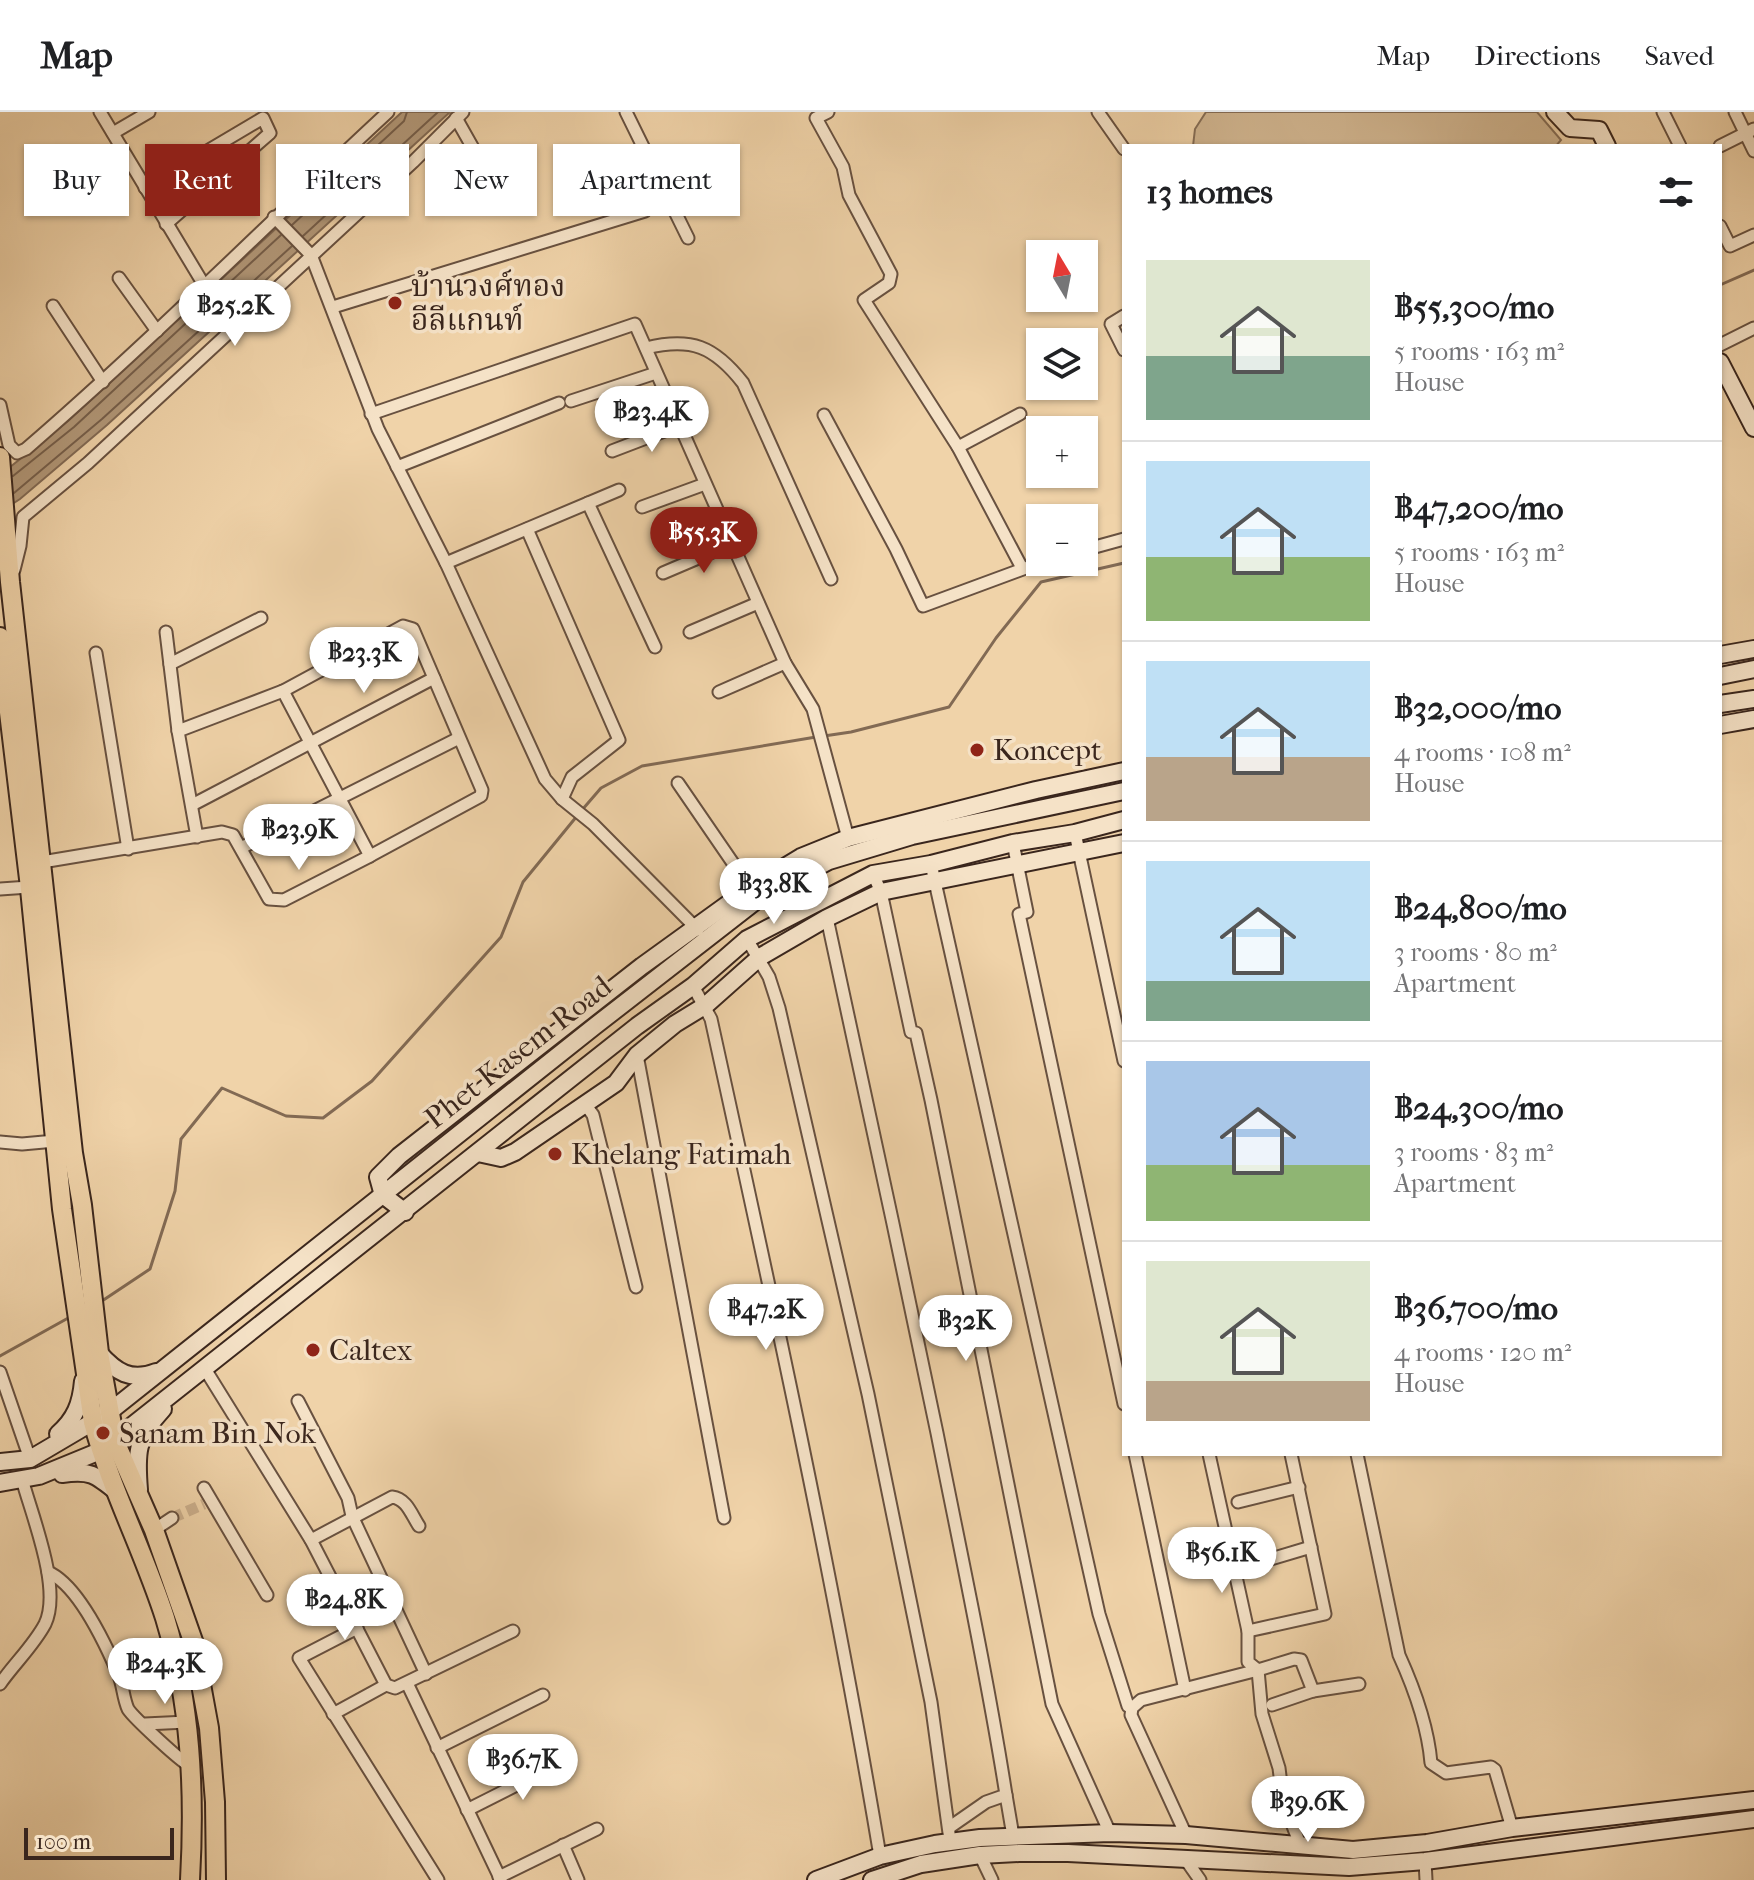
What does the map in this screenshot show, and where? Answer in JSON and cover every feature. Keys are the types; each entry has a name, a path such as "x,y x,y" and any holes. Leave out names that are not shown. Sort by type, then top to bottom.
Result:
{"main road":[{"path":"1555,112 1570,128 1599,130 1606,144"},
{"path":"1722,366 1754,428"},
{"path":"0,457 10,582 73,1153 81,1275"},
{"path":"0,637 55,1141 81,1275 100,1418 117,1492 166,1621 187,1722 192,1767 190,1880"},
{"path":"1722,655 1754,649"},
{"path":"1722,676 1754,669"},
{"path":"1722,704 1754,699"},
{"path":"1722,725 1754,719"},
{"path":"701,934 750,888 801,857 848,838 910,830 1036,790 1122,771"},
{"name":"Phet Kasem Road","path":"0,1462 30,1459 100,1418 367,1208 701,934 761,897 829,861 910,830 1122,791"},
{"name":"Phet Kasem Road","path":"0,1483 30,1478 108,1446 637,1026 693,986 747,939 873,874 931,864 1122,821"},
{"path":"478,1153 501,1158 515,1152 616,1083 643,1050 675,1024 706,1005 760,957 827,918 881,892 1122,843"},
{"path":"383,1195 405,1212"},
{"path":"92,1356 126,1376 149,1375 163,1370"},
{"path":"30,1459 72,1421 92,1356"},
{"path":"140,1495 137,1457 140,1439 183,1388"},
{"path":"108,1446 140,1495 193,1641 209,1728 215,1802 216,1880"},
{"path":"30,1478 86,1471 117,1492"},
{"path":"816,1880 949,1834 1186,1835 1353,1850 1754,1800"},
{"path":"872,1880 980,1855 1068,1853 1349,1867 1425,1861 1754,1819"}],"street":[{"path":"100,112 145,188"},
{"path":"113,133 149,112"},
{"path":"0,405 9,445 17,453 26,449 103,382 388,112"},
{"path":"626,112 688,238"},
{"path":"828,112 816,118 843,167 849,195 891,274 885,286 864,300 958,447 1022,568"},
{"path":"1098,112 1122,146"},
{"path":"1663,112 1679,144"},
{"path":"1735,112 1750,131 1754,151"},
{"path":"10,582 20,546 23,517 88,463 460,115 472,144"},
{"path":"219,144 263,118 270,133 257,144"},
{"path":"1722,145 1750,131"},
{"path":"161,216 204,285"},
{"path":"166,224 175,216"},
{"path":"333,307 629,216"},
{"path":"274,217 311,255 371,414 446,563 545,779 701,934"},
{"path":"1722,230 1730,246 1754,235"},
{"path":"119,278 157,331"},
{"path":"53,306 103,382"},
{"path":"1122,317 1111,324 1122,346"},
{"path":"371,414 635,324 785,663 813,709 848,838"},
{"path":"1722,344 1754,328"},
{"path":"646,348 666,343 691,344 711,352 736,373 831,579"},
{"path":"397,467 565,402 656,373"},
{"path":"958,447 1020,414"},
{"path":"824,415 923,606 1026,567"},
{"path":"612,451 680,425"},
{"path":"642,507 705,484"},
{"path":"446,563 619,490"},
{"path":"588,503 655,647"},
{"path":"527,529 619,740 572,777 562,799"},
{"path":"1098,546 1122,540"},
{"path":"663,573 731,544"},
{"path":"690,632 758,603"},
{"path":"170,664 261,618"},
{"path":"42,862 222,832 233,835 269,899 284,900 481,796 482,790 413,629 403,626 283,691 178,731"},
{"path":"166,632 178,731 197,837"},
{"path":"96,653 128,849"},
{"path":"719,692 785,663"},
{"path":"192,805 434,678"},
{"path":"283,691 370,856"},
{"path":"241,848 459,738"},
{"path":"678,783 750,888"},
{"path":"1075,833 1122,1052"},
{"path":"1013,843 1027,912 1019,914 1122,1395"},
{"path":"931,864 1099,1614 1128,1706 1132,1708"},
{"path":"873,874 881,892 911,1032 916,1033 931,1100 1052,1704 1110,1833"},
{"path":"0,889 29,887"},
{"path":"827,918 870,1109 947,1485 994,1720 1013,1836"},
{"path":"747,939 760,957 779,1008 847,1297 931,1702 949,1834"},
{"path":"693,986 711,1019 783,1345 855,1709 880,1856"},
{"path":"637,1026 724,1518"},
{"path":"585,1104 593,1115 636,1287"},
{"path":"0,1142 55,1141"},
{"path":"205,1369 311,1540 386,1685 395,1688 407,1683 513,1631"},
{"path":"0,1372 30,1459"},
{"path":"298,1401 348,1498 352,1516 426,1674"},
{"path":"1135,1456 1185,1690"},
{"path":"1209,1456 1248,1631 1248,1662 1258,1670 1262,1714 1279,1768 1283,1800 1301,1847"},
{"path":"1248,1631 1325,1614 1291,1456"},
{"path":"1357,1456 1399,1655 1417,1704 1431,1763 1446,1773 1486,1767 1495,1770 1512,1828"},
{"path":"0,1684 44,1624 51,1606 48,1572 30,1478"},
{"path":"1238,1502 1299,1487"},
{"path":"204,1488 267,1595"},
{"path":"311,1540 392,1497 405,1503 419,1526"},
{"path":"204,1504 217,1511"},
{"path":"154,1530 172,1518"},
{"path":"1264,1561 1311,1547"},
{"path":"48,1572 60,1577 84,1609 118,1672 129,1710 179,1760 192,1767"},
{"path":"357,1628 299,1658 438,1880"},
{"path":"1186,1835 1138,1735 1131,1715 1132,1708 1141,1700 1160,1693 1185,1690 1294,1659 1301,1660 1313,1691"},
{"path":"407,1683 500,1878 597,1829"},
{"path":"1272,1705 1313,1691 1359,1684"},
{"path":"333,1714 386,1685"},
{"path":"437,1748 543,1695"},
{"path":"145,1724 187,1722"},
{"path":"467,1810 564,1761"},
{"path":"949,1834 986,1802 1006,1795"},
{"path":"563,1845 578,1880"},
{"path":"980,1855 992,1880"},
{"path":"1186,1860 1200,1880"},
{"path":"1425,1861 1426,1880"}],"shaded area":[{"path":"1206,112 1537,112 1561,140 1558,144 1193,144 1195,129"}],"water":[{"path":"402,112 450,112 409,149 409,144 367,144"},
{"path":"290,216 336,216 107,425 20,499 0,512 0,475 68,421"}],"waterway":[{"path":"1722,284 1754,270"},
{"path":"824,736 949,707 996,638 1041,582 1122,563"},
{"path":"582,810 601,788 642,766 816,737"},
{"path":"102,1301 150,1269 175,1191 181,1139 222,1088 286,1116 323,1118 372,1081 501,937 523,882 577,816"},
{"path":"0,1356 70,1317"}],"tunnel":[{"path":"172,1518 204,1504"}],"place":[{"name":"บ้านวงศ์ทอง อีลีแกนท์","path":"395,303"},
{"name":"Koncept","path":"977,750"},
{"name":"Khelang Fatimah","path":"555,1154"},
{"name":"Caltex","path":"313,1350"},
{"name":"Sanam Bin Nok","path":"103,1433"}]}
